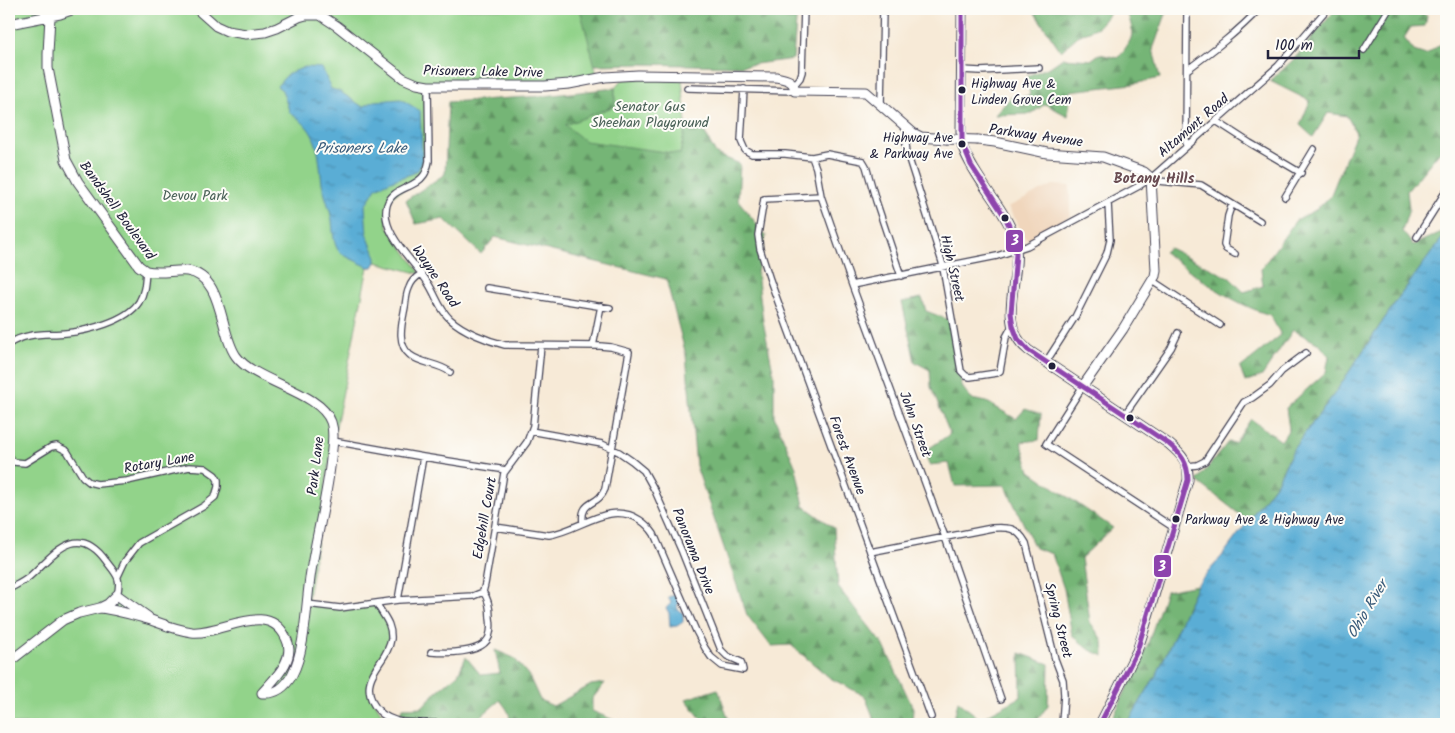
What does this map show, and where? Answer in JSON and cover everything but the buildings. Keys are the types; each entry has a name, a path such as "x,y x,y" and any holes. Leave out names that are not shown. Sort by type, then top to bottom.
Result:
{"street":[{"path":"9,24 52,12 60,14 74,9"},
{"name":"Prisoners Lake Drive","path":"197,9 216,26 227,31 246,34 265,32 277,28 299,16 320,15 337,26 403,78 428,86 545,86 569,84 605,76 638,75 776,77 792,82 795,88"},
{"path":"795,88 802,72 804,9"},
{"path":"881,104 883,9"},
{"path":"962,9 961,131 964,150 1011,229 1016,243 1017,260 1011,313 1015,336 1021,344 1046,362 1125,414 1179,453 1188,466 1188,480 1137,651 1100,724"},
{"path":"1186,147 1188,9"},
{"path":"1186,70 1252,17 1259,9"},
{"name":"Altamont Road","path":"852,285 997,256 1028,246 1139,186 1152,178 1278,66 1327,9"},
{"path":"1364,50 1388,9"},
{"name":"Bandshell Boulevard","path":"52,12 48,68 66,160 78,182 146,272"},
{"path":"962,70 991,71 1013,68 1039,68"},
{"name":"Wayne Road","path":"428,86 429,161 426,171 421,179 390,198 386,208 388,225 396,242 428,283 440,308 461,327 496,343 611,347 629,352 612,448"},
{"name":"Parkway Avenue","path":"687,88 795,88 866,92 913,133 922,137 978,140 1047,153 1103,158 1144,172 1152,178"},
{"path":"744,89 741,141 745,150 752,154 785,154 812,157 827,154 863,161 901,276"},
{"path":"1216,121 1301,173"},
{"name":"High Street","path":"913,133 906,144 907,153 943,267 961,371 970,377 1000,371 1006,338 1012,326"},
{"path":"1285,197 1314,149"},
{"name":"John Street","path":"812,157 821,196 852,285 945,537 1001,698"},
{"path":"1174,528 1046,444 1153,281 1156,270 1152,178 1158,181 1201,185 1260,221"},
{"path":"1417,237 1446,191"},
{"name":"Forest Avenue","path":"821,196 764,199 758,235 760,249 931,717"},
{"path":"1046,362 1076,317 1107,253 1110,240 1108,203"},
{"path":"1232,204 1228,216 1224,245 1226,249 1235,254"},
{"name":"Park Lane","path":"146,272 187,271 194,273 207,282 217,300 228,342 240,361 254,371 300,394 321,408 331,421 334,434 328,483 311,571 299,653 291,676 282,689 271,693 262,693 283,667 289,655 288,641 282,630 274,624 260,620 246,620 196,632 166,626 153,621"},
{"path":"9,344 26,336 80,331 121,317 131,311 140,299 144,289 146,272"},
{"path":"421,274 412,282 408,289 401,330 403,345 405,350 413,357 443,366 450,372"},
{"path":"1153,281 1220,325"},
{"path":"487,288 610,308"},
{"path":"593,346 600,306"},
{"path":"1125,414 1171,348 1178,333"},
{"name":"Edgehill Court","path":"431,652 472,650 484,644 489,636 491,626 488,601 483,592 501,489 506,470 527,442 531,431 542,346"},
{"path":"1188,466 1197,465 1205,461 1244,402 1270,385 1282,371 1306,353"},
{"name":"Panorama Drive","path":"531,431 592,442 612,448 632,461 646,474 682,552 721,650 728,656 741,662 743,670 722,666 711,658 696,630 654,534 646,525 636,518 623,513 611,513 583,523"},
{"path":"333,441 506,470"},
{"name":"Rotary Lane","path":"9,457 14,462 24,463 51,447 57,446 67,451 82,478 97,484 127,480 189,467 205,468 215,475 218,480 218,487 214,497 204,506 139,543 125,561 118,576"},
{"path":"495,527 549,535 583,523 582,512 585,507 600,498 605,489 612,448"},
{"path":"398,600 423,457"},
{"name":"Spring Street","path":"945,537 1007,527 1016,530 1022,536 1026,543 1055,658 1063,680 1062,724"},
{"path":"870,552 945,537"},
{"path":"9,589 28,578 57,550 72,543 87,544 96,549 118,576 120,585 117,595 108,604 100,608"},
{"path":"307,604 340,608 398,600 473,596 483,592"},
{"path":"117,595 153,621"},
{"path":"377,604 389,622 391,639 387,651 372,676 369,685 373,704 382,714 396,720 455,724"},
{"path":"9,662 63,620 79,612 100,608 113,609 153,621"}],"shaded area":[{"path":"1053,185 1070,186 1070,217 1029,239 1025,238 1008,207"}],"green space":[{"name":"Devou Park","path":"9,9 580,9 598,78 569,84 428,87 429,161 424,175 390,198 387,225 421,274 376,262 373,267 368,267 333,441 307,604 330,607 377,604 387,619 391,639 378,664 369,692 382,714 419,724 9,724"},
{"path":"534,9 797,9 793,59 741,66 595,65 581,75"},
{"path":"1032,9 1113,9 1098,27 1078,36 1061,51"},
{"path":"1126,9 1162,9 1166,14 1153,49 1160,78 1133,84 1070,91 1068,116 1045,104 1031,114 995,115 1011,97 1030,96 1027,76 1050,67 1063,58 1091,60 1099,54 1118,58 1128,45 1132,35"},
{"path":"1336,9 1416,9 1427,16 1425,26 1411,27 1404,38 1414,51 1426,55 1446,40 1446,144 1407,191 1409,209 1402,231 1413,245 1446,230 1446,233 1399,297 1335,393 1294,448 1277,482 1248,521 1197,481 1228,442 1235,443 1251,419 1281,441 1289,429 1286,408 1326,372 1329,356 1319,344 1293,330 1262,376 1245,382 1240,368 1281,335 1270,315 1255,310 1228,296 1164,252 1169,248 1230,278 1244,292 1263,286 1261,269 1296,220 1314,211 1330,197 1356,133 1347,116 1328,113 1313,137 1300,125 1310,101 1270,81 1293,60"},
{"name":"Senator Gus Sheehan Playground","path":"682,78 686,125 680,154 585,141 565,125 615,106 615,88 623,79"},
{"path":"615,88 615,106 566,125 680,154 686,125 705,133 716,154 740,164 738,200 766,236 757,272 763,321 774,376 774,416 796,468 804,506 834,528 838,587 883,644 913,708 912,724 876,724 865,696 830,678 791,645 771,646 747,615 696,466 686,355 666,279 495,237 481,254 444,219 416,224 406,200 445,174 448,102 544,96"},
{"path":"922,298 926,311 952,321 961,371 961,385 971,399 987,402 1016,419 1025,409 1041,414 1039,440 1021,442 1030,471 1113,528 1081,558 1090,622 1103,641 1104,656 1090,650 1072,635 1064,589 1052,554 1035,548 1005,485 955,486 949,463 929,465 925,451 950,434 931,387 930,370 915,362 902,302"},
{"path":"1197,585 1158,672 1127,724 1110,724 1147,646 1166,591"},
{"path":"495,650 514,658 529,676 540,700 553,706 591,685 605,683 592,699 592,711 623,724 509,724 509,714 500,700 472,724 251,724 369,685 379,712 396,720 403,708 422,707 436,692 458,674 466,657 481,675 500,673"},
{"path":"1020,653 1049,664 1048,705 1035,724 953,724 958,701 980,719 1021,697"},
{"path":"718,689 730,724 705,724 686,699"}],"water":[{"name":"Prisoners Lake","path":"305,67 322,68 331,89 339,91 363,107 374,101 401,99 420,111 422,152 421,164 418,170 376,188 365,206 367,235 376,257 373,267 368,267 343,255 336,247 331,215 323,188 316,144 307,127 290,113 282,90 277,86 288,74"},
{"name":"Ohio River","path":"1446,233 1446,724 1127,724 1158,672 1197,585 1222,556 1277,482 1294,448 1335,393 1399,297"},
{"path":"675,595 681,602 677,605 678,610 683,613 683,622 677,626 670,627 669,613 666,608 671,603 668,597"}],"transit line":[{"name":"3","path":"962,9 962,143 971,165 1005,217 1014,236 1016,254 1011,313 1018,339 1028,350 1169,444 1180,455 1187,469 1188,480 1137,651 1100,724"}],"place":[{"name":"Highway Ave & Linden Grove Cem","path":"962,90"},
{"name":"Highway Ave & Parkway Ave","path":"962,144"},
{"name":"Parkway Ave & Highway Ave","path":"1176,519"}],"district":[{"name":"Botany Hills","path":"1154,178"}]}
